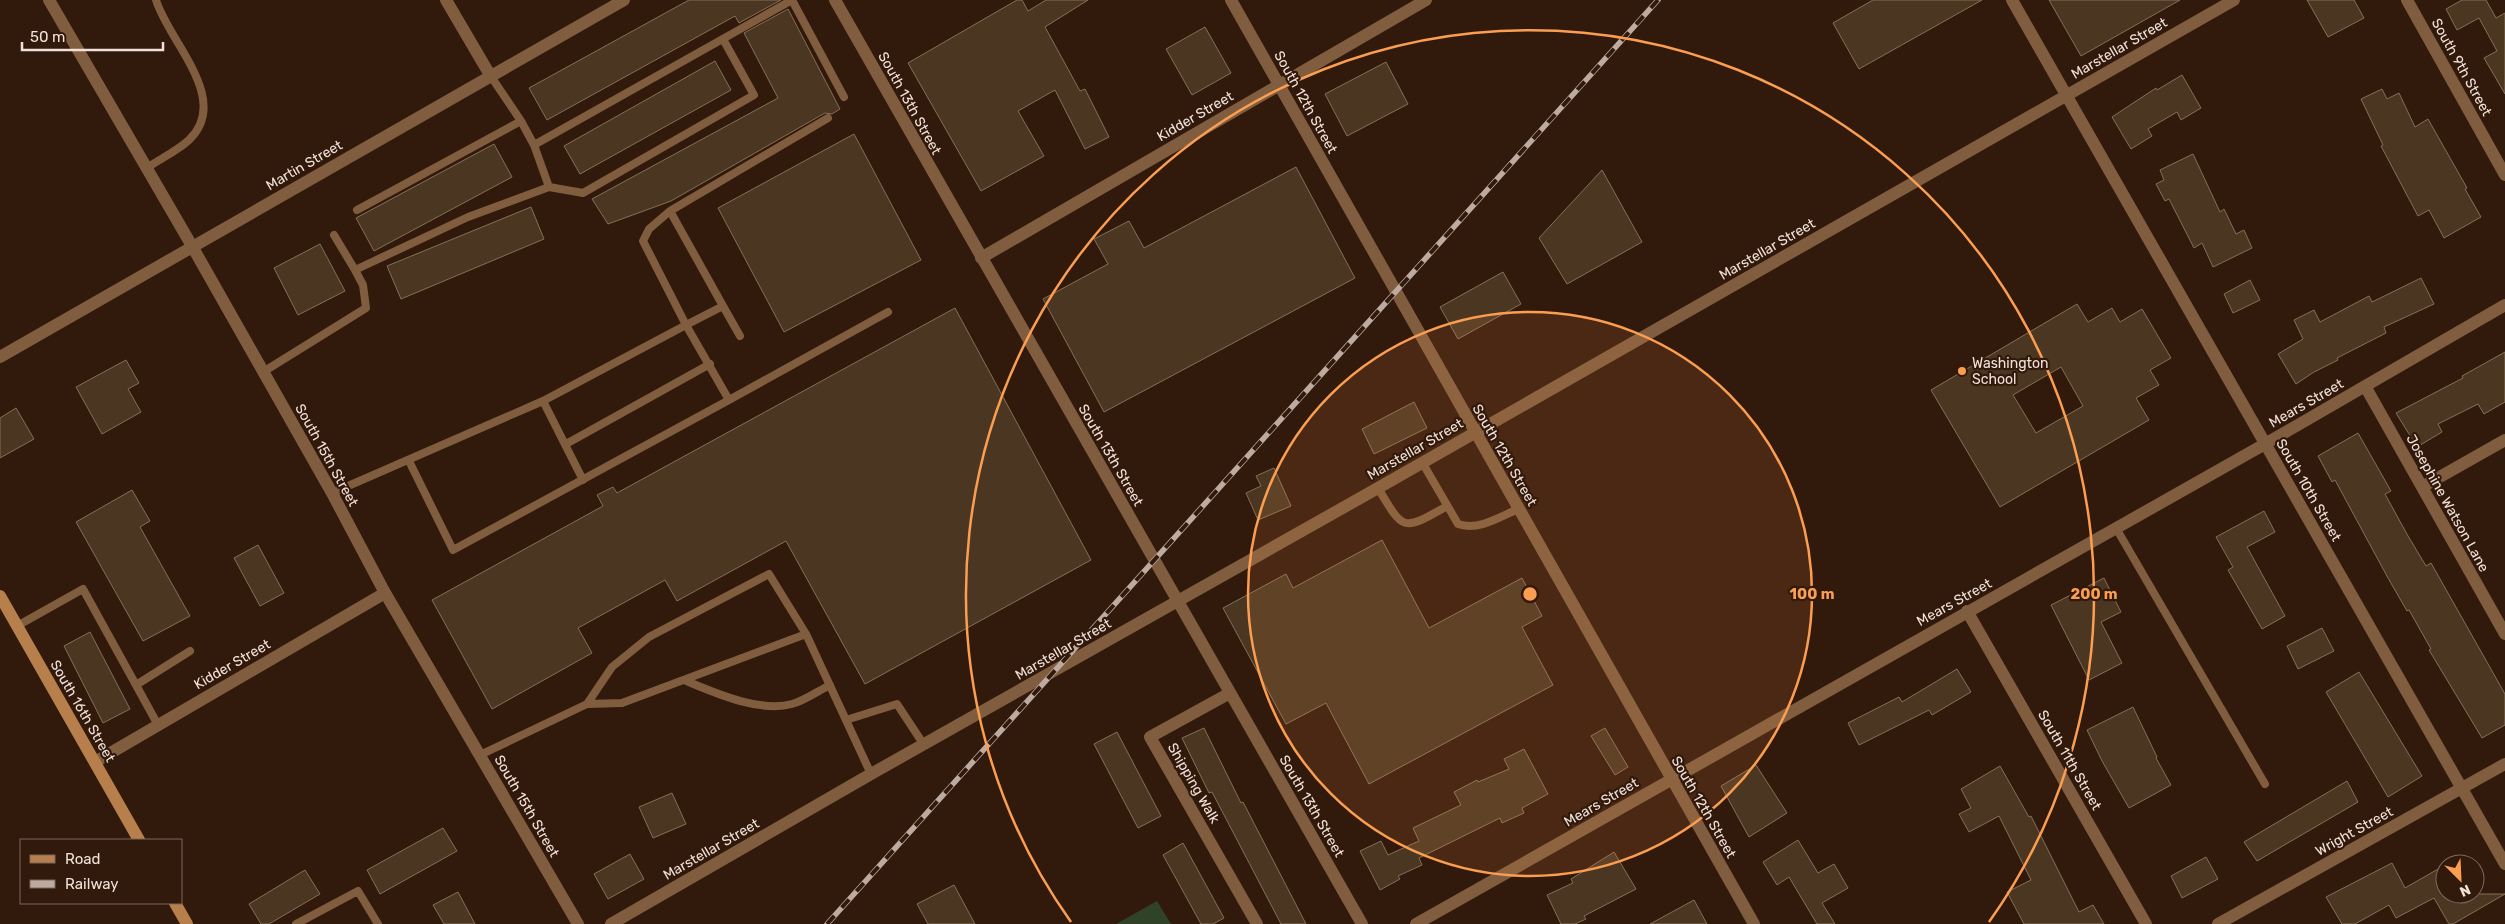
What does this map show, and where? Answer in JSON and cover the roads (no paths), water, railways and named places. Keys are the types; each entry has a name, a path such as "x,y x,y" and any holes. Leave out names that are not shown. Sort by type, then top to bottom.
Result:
{"main road":[{"name":"South 16th Street","path":"0,596 139,839"},
{"path":"176,904 187,924"}],"street":[{"name":"South 15th Street","path":"49,0 264,372 332,493 385,593 578,924"},
{"path":"446,0 490,75"},
{"name":"Martin Street","path":"0,358 490,75 609,4 624,0"},
{"name":"South 13th Street","path":"835,0 1362,924"},
{"name":"South 12th Street","path":"1231,0 1754,924"},
{"name":"Kidder Street","path":"981,258 1426,0"},
{"name":"South 10th Street","path":"2012,0 2505,864"},
{"name":"Marstellar Street","path":"611,924 871,774 2066,96 2216,4 2234,0"},
{"name":"South 9th Street","path":"2407,0 2505,175"},
{"name":"Mears Street","path":"1416,924 2265,444 2505,304"},
{"name":"Josephine Watson Lane","path":"2365,386 2505,634"},
{"path":"2422,486 2505,440"},
{"name":"Kidder Street","path":"95,762 385,593"},
{"name":"South 11th Street","path":"1967,611 2146,924"},
{"name":"Shipping Walk","path":"1230,693 1150,737 1257,924"},
{"name":"Wright Street","path":"2218,924 2505,764"}],"lane":[{"path":"147,168 189,139 200,122 204,95 196,73 161,16 156,0"},
{"path":"534,145 792,0 844,97"},
{"path":"355,270 468,217 549,187 583,193 754,94 723,39"},
{"path":"490,75 522,121 534,145 549,187"},
{"path":"729,400 710,364 686,326 643,241 649,229 670,211 828,118"},
{"path":"358,210 522,121"},
{"path":"670,211 740,336"},
{"path":"264,372 366,308 363,285 334,235"},
{"path":"332,493 543,401 723,306"},
{"path":"409,461 453,550 888,312"},
{"path":"566,444 710,364"},
{"path":"543,401 583,480"},
{"path":"1422,462 1458,524 1467,527 1492,521 1518,509"},
{"path":"1378,488 1395,517 1407,525 1416,524 1448,506"},
{"path":"2116,528 2265,784"},
{"path":"588,704 612,667 649,637 769,574 806,634 871,774"},
{"path":"17,626 83,589 158,725"},
{"path":"480,755 588,704 622,703 806,634"},
{"path":"136,685 190,651"},
{"path":"684,680 718,694 770,706 792,704 830,685"},
{"path":"846,720 897,704 924,745"},
{"path":"296,924 358,891 378,924"}],"railway":[{"path":"827,924 1658,0"}],"place":[{"name":"Washington School","path":"1962,371"}]}
